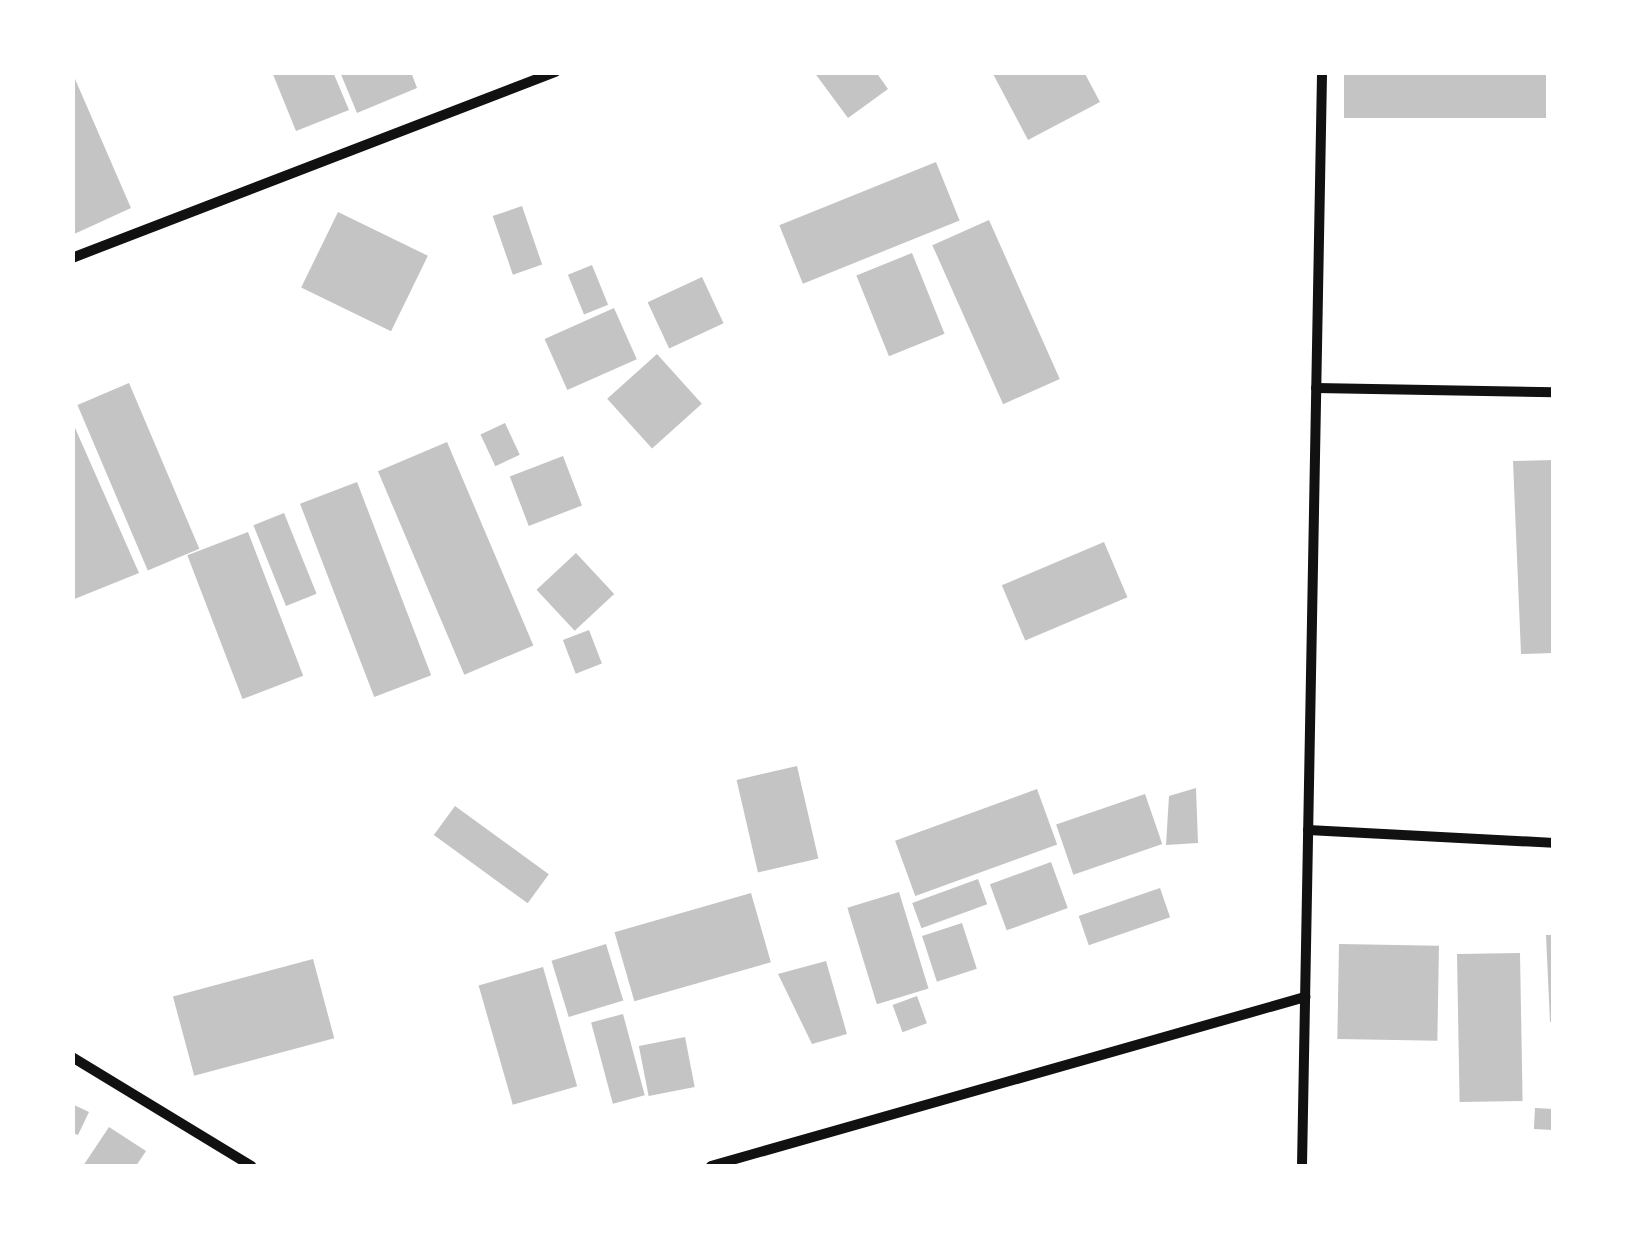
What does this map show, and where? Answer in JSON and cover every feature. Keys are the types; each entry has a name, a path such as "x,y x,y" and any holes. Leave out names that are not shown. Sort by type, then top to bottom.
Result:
{"street":[{"path":"72,258 555,72"},
{"path":"1302,1166 1322,72"},
{"path":"1316,388 1554,392"},
{"path":"1308,830 1554,843"},
{"path":"711,1166 1305,997"},
{"path":"72,1056 251,1166"}],"building":[{"path":"72,72 131,208 72,235"},
{"path":"272,72 333,72 349,110 296,131"},
{"path":"340,72 411,72 417,88 357,113"},
{"path":"814,72 876,72 888,89 848,118"},
{"path":"992,72 1084,72 1100,102 1028,140"},
{"path":"1344,72 1546,72 1546,118 1344,118"},
{"path":"936,162 960,220 803,284 779,225"},
{"path":"522,206 542,265 513,275 493,216"},
{"path":"338,212 428,256 391,331 301,287"},
{"path":"989,220 1060,379 1003,404 932,245"},
{"path":"912,253 945,334 889,356 856,275"},
{"path":"592,265 608,305 584,315 568,275"},
{"path":"702,277 724,323 669,349 648,302"},
{"path":"614,308 637,359 567,390 545,339"},
{"path":"657,354 702,404 652,449 607,399"},
{"path":"129,383 199,549 148,571 77,405"},
{"path":"72,421 139,573 72,600"},
{"path":"505,423 520,455 495,466 481,434"},
{"path":"447,442 533,645 464,675 378,471"},
{"path":"563,456 582,505 529,526 510,476"},
{"path":"1554,460 1554,653 1521,654 1513,461"},
{"path":"357,482 431,675 374,697 300,504"},
{"path":"284,513 317,594 286,606 253,525"},
{"path":"248,532 303,676 243,699 187,555"},
{"path":"1104,542 1127,597 1025,641 1002,585"},
{"path":"576,553 614,594 575,631 537,590"},
{"path":"589,630 602,664 576,674 563,640"},
{"path":"797,766 818,859 758,873 737,780"},
{"path":"1196,788 1198,843 1166,845 1169,796"},
{"path":"1037,789 1057,844 915,896 895,841"},
{"path":"1145,794 1162,844 1073,875 1056,825"},
{"path":"455,806 549,874 528,903 434,835"},
{"path":"1051,862 1068,908 1007,930 990,884"},
{"path":"978,879 987,904 921,928 912,903"},
{"path":"1160,888 1170,917 1089,945 1079,916"},
{"path":"899,892 929,989 877,1004 847,908"},
{"path":"751,893 771,962 634,1001 615,932"},
{"path":"962,923 977,969 937,982 922,936"},
{"path":"1546,935 1554,935 1554,1022 1550,1022"},
{"path":"606,944 623,1000 569,1017 551,961"},
{"path":"1339,944 1439,946 1437,1041 1337,1039"},
{"path":"1520,953 1523,1101 1460,1102 1457,954"},
{"path":"313,959 334,1038 194,1076 173,997"},
{"path":"826,961 847,1034 812,1044 778,974"},
{"path":"543,967 577,1086 513,1105 479,985"},
{"path":"917,996 927,1023 902,1032 893,1005"},
{"path":"623,1014 645,1095 613,1104 591,1023"},
{"path":"685,1037 695,1087 649,1096 639,1046"},
{"path":"72,1104 89,1112 78,1135 72,1133"},
{"path":"1535,1108 1554,1109 1553,1130 1534,1129"},
{"path":"109,1127 146,1151 136,1166 83,1166"}]}
